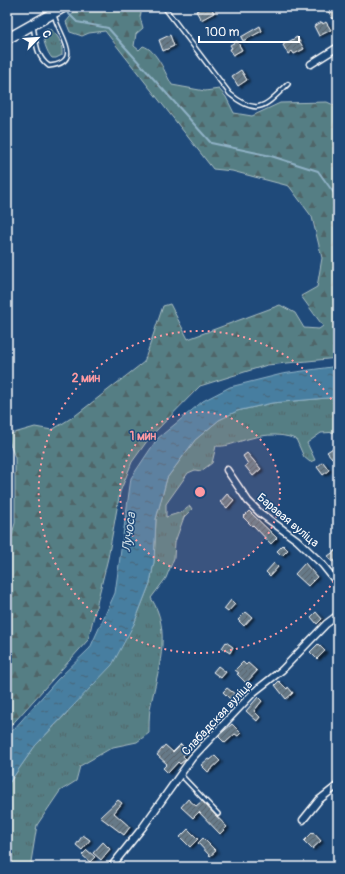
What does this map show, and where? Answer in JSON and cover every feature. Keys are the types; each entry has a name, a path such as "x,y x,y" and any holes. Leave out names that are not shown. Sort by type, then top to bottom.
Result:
{"street":[{"path":"7,39 64,7"},
{"path":"311,64 338,47"},
{"name":"Баравая вуліца","path":"227,470 248,501 260,513 297,540 322,564 338,584"},
{"name":"Слабадская вуліца","path":"111,867 181,775 192,758 254,692 282,670 326,624 338,616"},
{"path":"303,820 319,800 338,785"}],"lane":[{"path":"164,7 230,94 243,105 252,108 261,106 272,99 288,84"},
{"path":"33,25 41,58 50,66 59,65 68,56 69,49 56,24 53,13"},
{"path":"181,775 218,814"}],"green space":[{"path":"83,7 127,7 132,9 140,7 142,9 140,17 143,28 136,34 134,46 139,50 143,46 152,52 160,62 172,85 205,91 219,89 226,97 234,113 252,116 280,103 327,102 338,107 338,358 267,365 200,386 150,437 132,462 120,492 108,558 88,640 7,730 7,553 15,523 15,458 7,435 35,427 52,430 76,415 144,362 163,306 170,304 188,339 280,305 295,313 304,328 319,329 323,326 301,296 317,287 322,258 312,217 289,186 232,171 213,169 105,31 89,33 82,36 70,32 66,22 74,12"},
{"path":"48,28 55,33 61,43 62,55 56,58 52,58 50,56 44,41 43,31"},
{"path":"338,397 338,432 321,433 307,443 315,460 310,462 304,457 296,439 275,435 262,436 228,445 216,446 212,463 201,471 195,470 188,473 166,504 166,517 182,512 190,506 192,509 184,517 175,542 174,558 166,578 151,598 158,611 162,638 159,667 150,709 149,733 137,742 113,747 80,766 76,781 60,791 37,825 31,862 35,867 7,867 7,786 35,746 65,715 134,624 150,583 154,562 156,519 167,478 195,440 219,420 237,411 272,403"}],"water":[{"name":"Лучоса","path":"338,366 338,397 272,403 237,411 219,420 195,440 167,478 156,519 154,562 150,583 134,624 112,665 35,746 7,786 7,737 57,680 90,648 115,593 131,478 157,439 203,401 230,387 282,374"}],"building":[{"path":"203,7 211,7 214,13 201,20 196,11"},
{"path":"337,7 338,16 333,19 328,11"},
{"path":"322,22 323,24 326,22 331,30 319,36 314,26"},
{"path":"260,26 262,31 243,41 241,37"},
{"path":"170,35 174,46 163,51 159,40"},
{"path":"297,37 304,49 294,54 292,51 288,54 283,45"},
{"path":"237,41 242,50 233,55 230,45"},
{"path":"241,70 247,80 238,86 232,76"},
{"path":"336,446 338,454 332,458 327,452"},
{"path":"247,453 261,469 253,476 245,466 248,464 243,456"},
{"path":"323,462 329,470 323,475 317,467"},
{"path":"227,494 234,500 227,508 220,502"},
{"path":"249,511 277,538 271,544 243,517"},
{"path":"283,545 288,550 282,556 277,551"},
{"path":"338,549 338,558 332,562 328,556"},
{"path":"274,563 278,567 270,576 266,572"},
{"path":"305,563 317,577 308,586 295,574"},
{"path":"231,600 235,604 228,612 224,609"},
{"path":"246,612 252,617 244,626 238,620"},
{"path":"316,612 322,619 317,624 311,617"},
{"path":"226,642 233,647 230,653 222,648"},
{"path":"318,644 325,651 317,659 310,652"},
{"path":"243,662 246,665 248,663 257,671 246,683 235,670"},
{"path":"218,666 226,672 221,678 213,672"},
{"path":"279,681 287,689 288,687 293,693 286,699 275,685"},
{"path":"227,688 240,698 231,709 226,705 231,700 223,692"},
{"path":"258,697 262,701 254,711 260,717 257,721 246,711"},
{"path":"232,724 241,733 238,736 235,734 225,743 218,736"},
{"path":"199,733 204,738 196,746 191,741"},
{"path":"181,744 188,751 183,756 186,759 180,764 178,762 168,773 163,768 167,764 157,755 165,745 173,752"},
{"path":"215,756 220,761 208,772 201,765 208,759 210,760"},
{"path":"188,799 196,806 202,801 227,827 220,834 199,812 193,818 181,807"},
{"path":"118,800 122,803 114,813 130,827 124,835 100,817"},
{"path":"188,829 198,839 190,847 180,837"},
{"path":"313,832 321,841 312,849 304,841"},
{"path":"83,835 90,840 82,850 76,845"},
{"path":"203,838 216,851 210,856 198,843"},
{"path":"103,842 110,849 101,860 93,853"},
{"path":"87,850 95,857 90,862 82,855"}],"waterway":[{"path":"68,13 77,22 108,28 211,143 271,156 318,171 336,196 338,205"}]}
